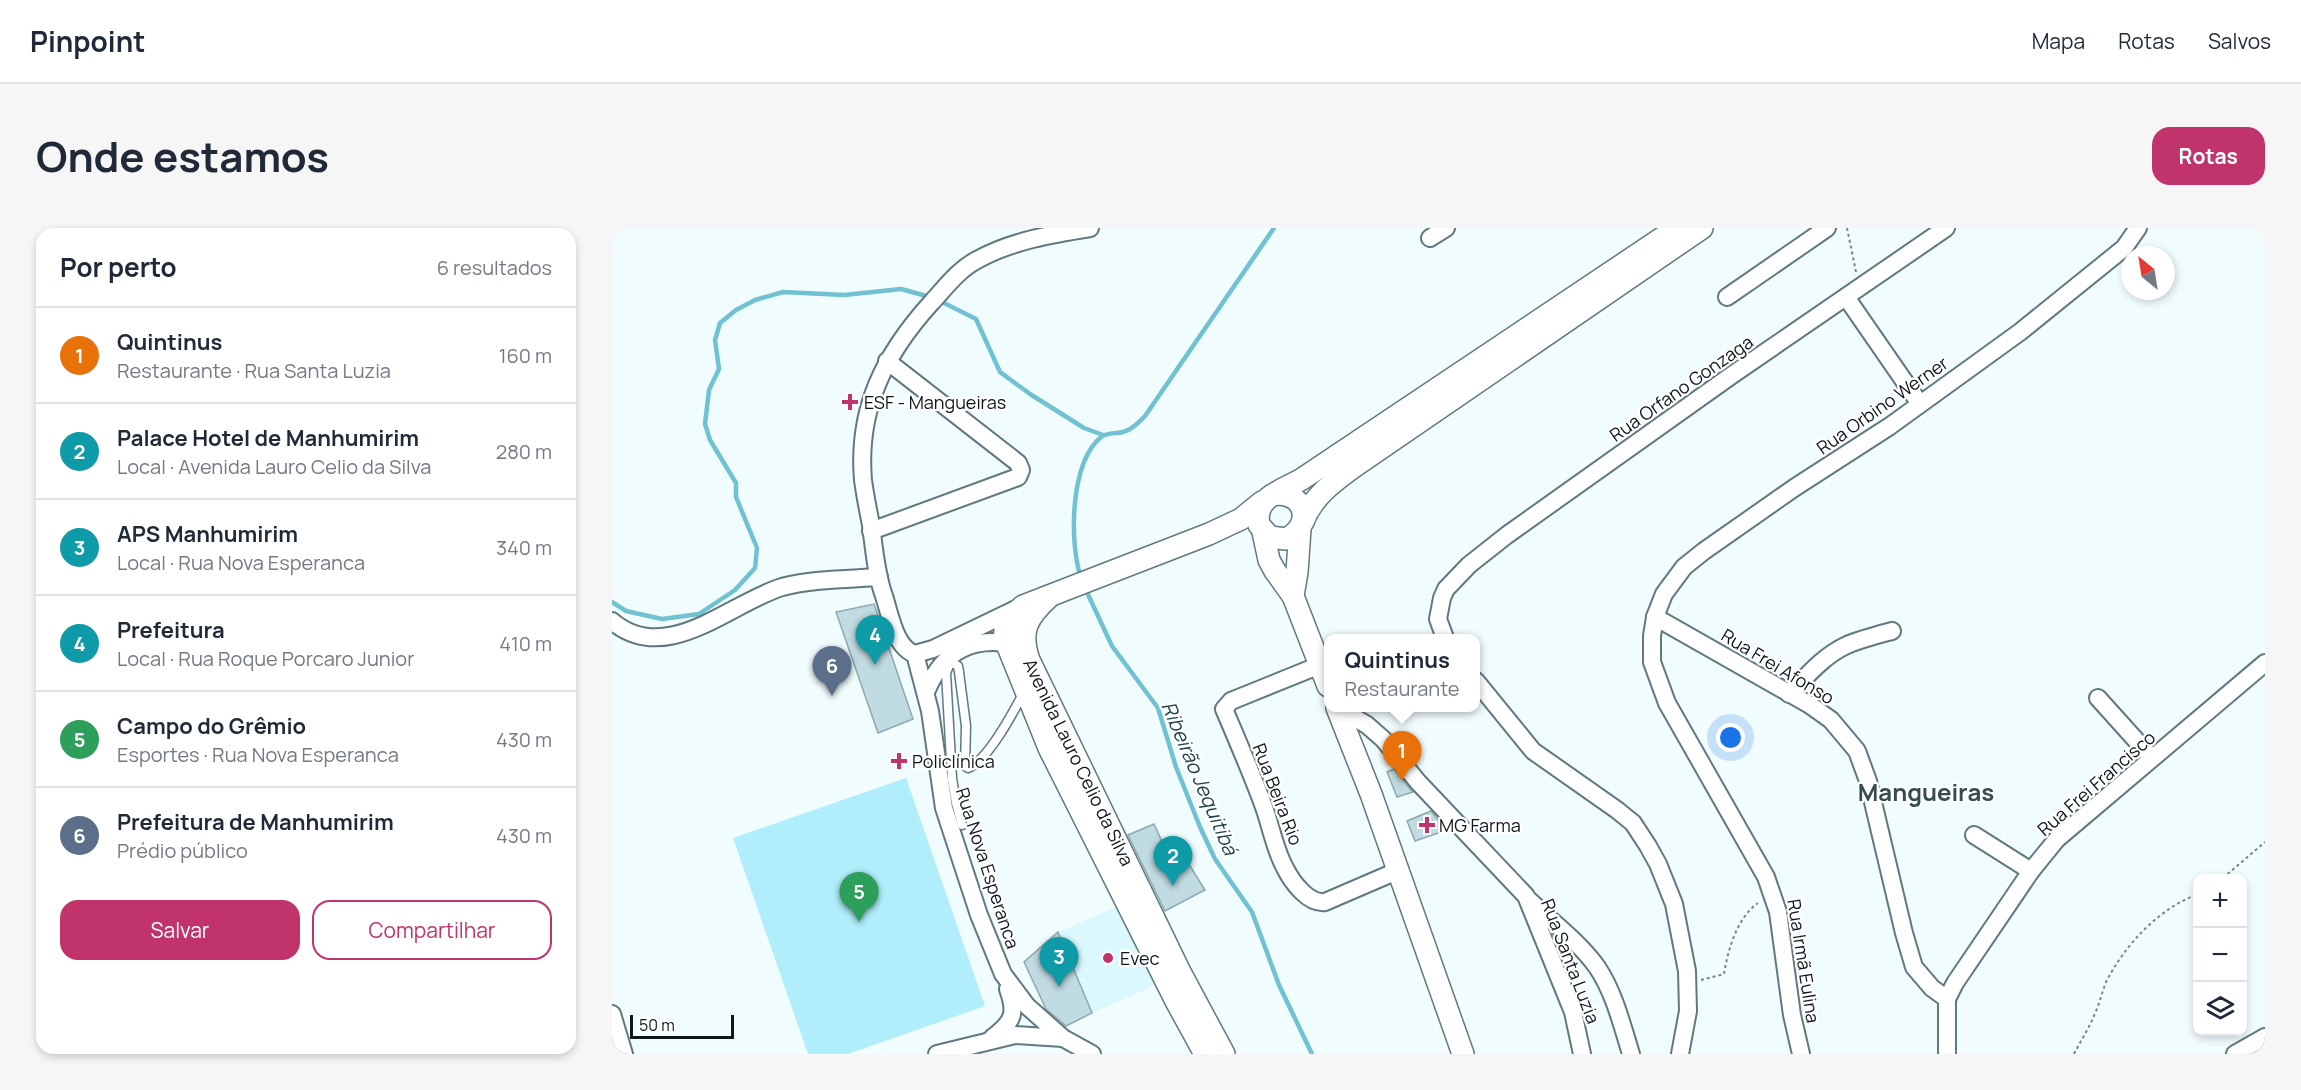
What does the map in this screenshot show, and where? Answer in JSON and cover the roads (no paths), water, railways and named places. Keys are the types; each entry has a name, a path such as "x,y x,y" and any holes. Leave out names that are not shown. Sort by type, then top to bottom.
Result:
{"street":[{"path":"1015,644 983,642 951,652 933,649 915,654 909,652 901,643 879,577 863,479 865,421 873,392 887,361 921,314 955,277 976,260 1004,248 1054,234 1090,228"},
{"path":"1430,238 1446,228"},
{"path":"1057,592 1209,534 1241,519 1267,499 1302,479 1677,228"},
{"path":"1209,534 1230,530 1262,531 1270,537 1286,539 1301,525 1306,513 1320,494 1355,466 1702,228"},
{"path":"1727,297 1827,228"},
{"name":"Rua Orfano Gonzaga","path":"1443,634 1438,619 1442,598 1446,589 1469,565 1507,535 1732,375 1946,228"},
{"name":"Rua Orbino Werner","path":"1655,617 1664,594 1674,579 1704,551 1920,404 2020,332 2124,248 2138,228"},
{"path":"1852,292 1920,404"},
{"path":"872,531 1018,477 1021,470 1018,463 887,361"},
{"path":"1293,596 1297,572 1301,505 1296,499 1280,494 1267,499 1257,518 1275,571 1293,596 1324,674"},
{"path":"612,621 631,633 645,636 670,635 713,622 781,587 879,577"},
{"name":"Avenida Lauro Celio da Silva","path":"1057,592 1023,606 1006,624 1004,634 1015,644 1039,683 1058,743"},
{"name":"Avenida Lauro Celio da Silva","path":"1015,644 1024,634 1029,622 1057,592"},
{"path":"926,692 932,677 951,652 1023,606"},
{"name":"Rua Frei Afonso","path":"1655,617 1810,705 1831,720 1857,751 1868,781 1914,967 1932,988 1947,999"},
{"name":"Rua Irmã Eulina","path":"1655,617 1652,662 1667,703 1773,893 1778,912 1792,1015 1801,1054"},
{"path":"1789,694 1835,651 1848,644 1892,631"},
{"name":"Avenida Lauro Celio da Silva","path":"1015,644 1025,690 1058,743 1185,999 1205,1054"},
{"name":"Rua Nova Esperanca","path":"915,654 926,692 944,808 979,915 1003,974 1027,1006 1063,1038 1092,1054"},
{"name":"Rua Frei Francisco","path":"1947,1054 1947,999 1954,983 2031,871 2057,839 2265,664"},
{"name":"Rua Beira Rio","path":"1320,665 1232,701 1224,709 1264,808 1284,868 1300,889 1309,897 1326,902 1397,871"},
{"path":"1480,686 1533,751 1633,823 1658,864 1674,904 1687,971 1688,1011 1680,1054"},
{"path":"2098,698 2152,758"},
{"path":"1339,712 1371,794 1462,1054"},
{"name":"Rua Santa Luzia","path":"1344,712 1367,725 1383,739 1418,782 1526,896 1573,1012 1582,1054"},
{"path":"1974,835 2031,871"},
{"path":"1526,896 1588,956 1598,969 1618,1011 1631,1054"},
{"path":"989,1040 1002,1030 1013,1014 1012,1001 1003,974"},
{"name":"Avenida Lauro Celio da Silva","path":"1185,999 1224,1054"},
{"path":"612,1014 624,1054"},
{"path":"937,1054 1015,1035 1063,1038"},
{"path":"2235,1054 2265,1037"}],"lane":[{"path":"951,652 959,672 966,726 964,759 965,766 968,768 978,762 1003,730 1025,690"},
{"path":"951,652 946,671 947,705 952,778 962,825"}],"waterway":[{"name":"Ribeirão Jequitibá","path":"1081,578 1075,544 1075,504 1083,465 1091,449 1103,435 1126,431 1145,416 1274,228"},
{"path":"612,602 626,611 662,619 699,614 735,590 755,568 757,548 736,497 736,483 710,440 705,424 709,390 719,369 715,340 720,323 736,310 755,300 783,292 844,295 901,289 930,297"},
{"path":"938,300 976,319 1000,372 1084,428 1103,435"},
{"name":"Ribeirão Jequitibá","path":"1085,588 1112,646 1158,708 1176,767 1200,827 1215,859 1252,912 1279,985 1312,1054"}],"place":[{"name":"ESF - Mangueiras","path":"850,402"},
{"name":"Prefeitura","path":"875,665"},
{"name":"Prefeitura de Manhumirim","path":"832,696"},
{"name":"Policlínica","path":"899,761"},
{"name":"Quintinus","path":"1402,781"},
{"name":"MG Farma","path":"1427,825"},
{"name":"Palace Hotel de Manhumirim","path":"1173,886"},
{"name":"Campo do Grêmio","path":"859,922"},
{"name":"Evec","path":"1108,958"},
{"name":"APS Manhumirim","path":"1059,987"}],"district":[{"name":"Mangueiras","path":"1926,791"}]}
